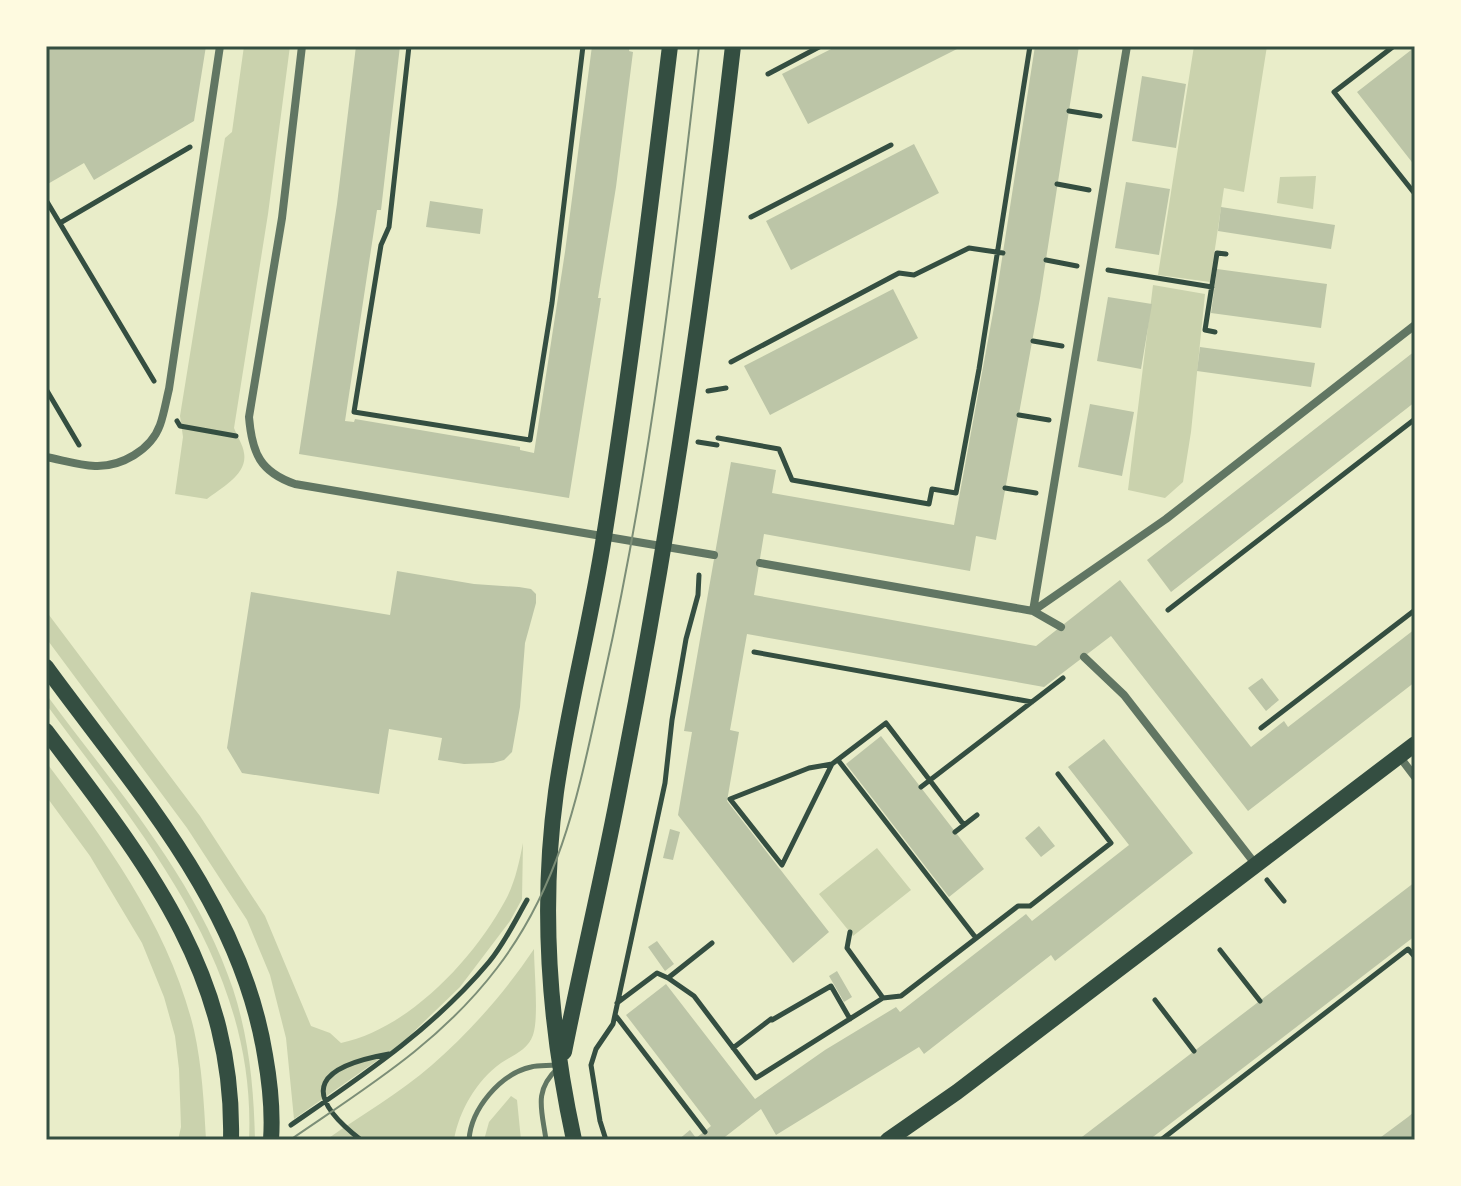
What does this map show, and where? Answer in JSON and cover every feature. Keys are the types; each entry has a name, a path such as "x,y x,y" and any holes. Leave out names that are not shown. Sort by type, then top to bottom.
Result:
{"main road":[{"path":"574,1140 547,955 549,850 556,790 604,536 641,281 670,46"},
{"path":"561,1065 621,780 664,546 716,197 733,46"},
{"path":"46,667 153,809 204,886 228,931 243,967 263,1039 276,1136"},
{"path":"46,731 151,875 201,970 218,1020 228,1067 231,1140"},
{"path":"888,1140 957,1092 1415,744"}],"street":[{"path":"46,457 95,466 112,464 131,457 147,444 159,427 166,401 220,46"},
{"path":"302,46 282,218 249,417 257,457 279,479 295,484 714,555"},
{"path":"1033,611 1127,46"},
{"path":"1033,611 1166,519 1415,325"},
{"path":"760,563 1033,611 1061,627"},
{"path":"1084,657 1124,695 1256,865"},
{"path":"1399,756 1415,777"}],"lane":[{"path":"469,1140 476,1113 499,1084 514,1073 531,1067 561,1065"},
{"path":"546,1140 540,1097 542,1086 561,1065"}],"path":[{"path":"409,46 389,227 381,245 354,412 530,440 552,303 583,46"},
{"path":"768,74 821,46"},
{"path":"718,438 779,449 792,480 929,504 932,489 956,493 1000,253 1030,46"},
{"path":"1394,46 1334,92 1415,194"},
{"path":"1069,111 1101,116"},
{"path":"60,223 207,137"},
{"path":"751,217 891,145"},
{"path":"1057,184 1090,190"},
{"path":"46,200 180,426 237,436"},
{"path":"731,362 899,273 914,275 969,248 1000,253"},
{"path":"1215,332 1205,330 1217,253 1226,254"},
{"path":"1046,260 1078,266"},
{"path":"1108,270 1212,287"},
{"path":"1033,341 1063,346"},
{"path":"704,392 726,388"},
{"path":"46,389 79,445"},
{"path":"1019,415 1050,420"},
{"path":"1168,610 1415,419"},
{"path":"697,442 717,445"},
{"path":"1005,488 1036,493"},
{"path":"606,1140 600,1121 592,1058 613,1024 615,1015 667,772 672,720 686,639 698,595 699,575"},
{"path":"1261,728 1415,610"},
{"path":"754,652 1032,702"},
{"path":"921,787 1063,678"},
{"path":"835,762 782,865 730,799 809,768 835,762 886,723 964,825"},
{"path":"835,762 976,938"},
{"path":"617,1003 657,973 668,978 694,996 756,1078 883,998 901,996 1018,906 1030,906 1111,843 1058,774"},
{"path":"955,832 977,815"},
{"path":"276,1136 394,1053 454,1000 490,961 527,899"},
{"path":"850,932 847,948 883,998"},
{"path":"668,978 712,943"},
{"path":"1161,1140 1408,949 1415,957"},
{"path":"1220,950 1260,1001"},
{"path":"733,1048 771,1020 831,986 850,1019"},
{"path":"1155,1000 1194,1051"},
{"path":"615,1015 705,1132"},
{"path":"361,1140 332,1112 324,1096 323,1085 328,1075 338,1068 394,1053"}],"green space":[{"path":"244,46 290,46 268,214 234,428 244,461 238,474 207,499 175,494 183,437 180,416 225,138 232,132"},
{"path":"1194,46 1267,46 1244,192 1224,188 1210,282 1158,275"},
{"path":"1316,176 1313,209 1277,203 1280,177"},
{"path":"1153,285 1205,294 1183,482 1165,498 1128,490"},
{"path":"46,611 200,816 265,916 311,1026 330,1033 341,1043 390,1023 436,989 457,968 505,901 523,843 522,899 510,921 460,987 402,1043 294,1119 286,1038 270,975 247,920 187,828 46,638"},
{"path":"46,694 176,871 217,948 233,989 247,1045 255,1140 249,1140 247,1077 234,1017 214,960 187,906 155,854 46,704"},
{"path":"46,762 134,888 169,957 197,1044 206,1140 178,1140 181,1127 179,1069 175,1036 164,997 142,943 90,856 46,796"},
{"path":"877,848 911,890 853,936 819,894"},
{"path":"534,949 536,1006 531,1040 492,1070 476,1088 464,1108 454,1140 326,1140 432,1065 487,1010"},
{"path":"511,1096 517,1100 521,1140 484,1140 489,1122"}],"building":[{"path":"46,46 206,46 194,121 94,180 84,163 46,185"},
{"path":"356,46 400,46 381,210 377,210 345,421 354,422 355,419 520,447 520,450 534,453 592,46 630,46 629,51 633,52 598,298 601,298 569,498 299,454 337,204"},
{"path":"837,46 955,46 957,49 808,124 782,74"},
{"path":"1035,46 1079,46 1040,298 996,540 976,536 970,571 764,534 754,595 1036,646 1120,580 1251,747 1284,721 1288,727 1415,629 1415,682 1248,811 1111,636 1044,687 747,634 730,730 739,732 727,801 829,932 793,963 678,815 692,732 684,731 731,462 776,470 772,493 954,525 997,291"},
{"path":"1415,47 1415,166 1357,92"},
{"path":"1142,76 1186,84 1176,148 1132,141"},
{"path":"914,144 939,193 791,270 766,221"},
{"path":"1126,182 1170,189 1159,255 1115,248"},
{"path":"430,201 483,209 480,234 426,227"},
{"path":"1221,207 1335,225 1331,249 1218,231"},
{"path":"1217,269 1327,284 1321,328 1211,313"},
{"path":"893,289 918,338 770,415 744,366"},
{"path":"1108,297 1152,304 1141,369 1097,361"},
{"path":"1200,347 1315,363 1311,387 1197,371"},
{"path":"1415,351 1415,402 1171,592 1147,560"},
{"path":"1090,404 1134,412 1122,476 1078,467"},
{"path":"397,571 474,584 519,587 531,589 536,594 525,643 520,707 512,752 504,760 493,763 464,764 438,760 442,738 389,729 379,794 242,773 227,748 251,592 390,615"},
{"path":"1262,678 1279,700 1266,711 1248,688"},
{"path":"881,736 984,869 949,897 846,764"},
{"path":"1104,739 1193,853 1055,961 1051,955 924,1054 919,1047 776,1135 761,1109 721,1140 678,1140 690,1130 696,1138 711,1126 626,1015 666,984 755,1099 825,1050 896,1007 900,1012 1026,914 1032,921 1129,845 1068,767"},
{"path":"1039,826 1055,846 1041,857 1025,838"},
{"path":"670,829 680,832 673,860 663,858"},
{"path":"1415,882 1415,936 1149,1140 1078,1140"},
{"path":"657,941 674,964 665,971 648,947"},
{"path":"837,971 852,997 844,1002 829,976"},
{"path":"1415,1111 1415,1140 1377,1140 1408,1117"}],"tram line":[{"path":"290,1140 401,1062 475,995 520,934 554,865 587,755 635,520 671,284 699,46"}]}
